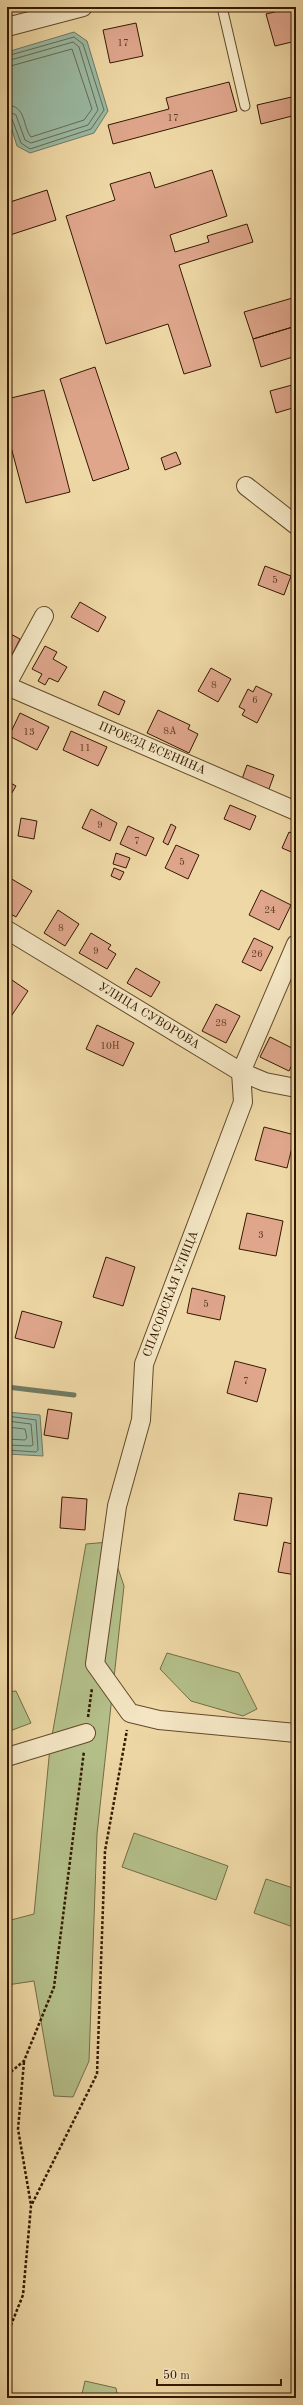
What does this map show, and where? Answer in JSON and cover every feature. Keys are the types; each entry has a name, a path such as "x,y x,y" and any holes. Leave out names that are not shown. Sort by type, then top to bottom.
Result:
{"street":[{"path":"7,27 83,7"},
{"path":"246,486 296,525"},
{"path":"7,685 44,616"},
{"name":"ПРОЕЗД ЕСЕНИНА","path":"7,685 296,811"},
{"name":"УЛИЦА СУВОРОВА","path":"7,930 241,1072 265,1082 296,1088"},
{"path":"241,1072 296,944"},
{"name":"СПАСОВСКАЯ УЛИЦА","path":"94,1664 117,1506 141,1420 144,1364 242,1102 241,1072"},
{"path":"94,1664 130,1713 159,1720 296,1733"},
{"path":"7,1757 86,1733"}],"lane":[{"path":"222,7 245,106"}],"path":[{"path":"7,2335 23,2295 31,2206 18,2129 24,2061 54,1987 94,1664"},
{"path":"31,2206 97,2074 105,1851 130,1713"},
{"path":"7,2075 24,2061"}],"green space":[{"path":"109,1542 124,1586 97,1834 89,2061 73,2097 54,2096 34,1981 7,1985 7,1921 34,1914 50,1747 86,1544"},
{"path":"167,1653 239,1673 257,1709 243,1716 191,1701 160,1669"},
{"path":"16,1691 31,1723 7,1732 7,1692"},
{"path":"134,1833 228,1866 216,1900 122,1867"},
{"path":"266,1879 296,1889 296,1928 254,1913"},
{"path":"85,2381 116,2388 118,2398 81,2398"}],"water":[{"path":"74,32 87,41 108,111 94,133 30,153 17,146 7,114 7,52"},
{"path":"7,1412 40,1415 43,1456 7,1454"}],"building":[{"path":"291,8 296,25 296,41 275,46 266,14"},
{"path":"136,23 143,56 110,63 103,30"},
{"path":"229,82 237,111 113,144 108,125 169,109 166,98"},
{"path":"296,96 296,115 261,124 257,105"},
{"path":"212,170 227,216 170,235 175,252 209,242 207,236 247,224 253,242 179,265 211,366 184,374 168,324 106,344 66,216 115,200 110,184 150,172 155,188"},
{"path":"47,190 56,220 7,236 7,203"},
{"path":"296,297 296,326 253,339 244,312"},
{"path":"296,326 296,356 261,367 253,339"},
{"path":"95,367 129,469 93,481 60,379"},
{"path":"296,384 296,407 276,413 270,391"},
{"path":"44,390 70,492 26,503 7,432 7,399"},
{"path":"176,452 181,464 165,470 161,458"},
{"path":"265,566 291,576 284,595 258,585"},
{"path":"80,602 106,617 98,632 71,617"},
{"path":"7,632 20,639 12,655 7,652"},
{"path":"45,646 57,652 53,659 67,667 58,682 49,678 45,685 38,681 42,674 32,669"},
{"path":"211,668 231,679 218,702 198,691"},
{"path":"256,686 272,694 257,723 242,715 245,710 239,707 248,689 253,692"},
{"path":"104,691 125,701 119,715 98,705"},
{"path":"158,710 190,725 188,729 198,734 189,753 147,733"},
{"path":"20,713 49,727 37,750 9,736"},
{"path":"71,731 107,747 98,766 63,750"},
{"path":"247,765 274,775 269,789 242,779"},
{"path":"7,781 16,786 7,801"},
{"path":"230,805 256,816 250,830 224,819"},
{"path":"91,809 117,823 110,841 82,828"},
{"path":"21,818 37,821 34,839 18,836"},
{"path":"171,824 176,827 168,845 163,842"},
{"path":"128,826 154,838 146,856 120,844"},
{"path":"289,832 296,835 296,854 282,848"},
{"path":"176,845 199,855 188,879 165,868"},
{"path":"116,853 130,858 126,868 113,864"},
{"path":"114,868 124,872 120,880 111,876"},
{"path":"10,878 32,891 16,917 7,912 7,883"},
{"path":"261,890 291,905 279,930 249,915"},
{"path":"58,910 79,924 65,946 44,933"},
{"path":"91,933 111,945 108,949 116,954 107,969 79,953"},
{"path":"254,938 273,947 261,971 242,962"},
{"path":"136,968 160,982 151,997 127,983"},
{"path":"12,980 28,991 10,1018 7,1016 7,986"},
{"path":"216,1004 240,1016 226,1043 202,1031"},
{"path":"97,1025 134,1043 123,1066 86,1049"},
{"path":"270,1037 296,1050 296,1057 289,1071 260,1057"},
{"path":"264,1127 295,1135 287,1168 255,1160"},
{"path":"247,1213 283,1221 276,1256 239,1249"},
{"path":"106,1257 135,1267 123,1306 93,1297"},
{"path":"192,1288 225,1296 220,1320 187,1313"},
{"path":"22,1311 62,1322 54,1348 15,1338"},
{"path":"235,1361 266,1369 257,1402 227,1393"},
{"path":"48,1409 72,1413 68,1439 44,1435"},
{"path":"239,1493 272,1498 267,1526 234,1520"},
{"path":"62,1497 87,1499 85,1530 60,1528"},
{"path":"284,1542 296,1545 296,1575 278,1572"}],"waterway":[{"path":"7,1387 74,1395"}]}
